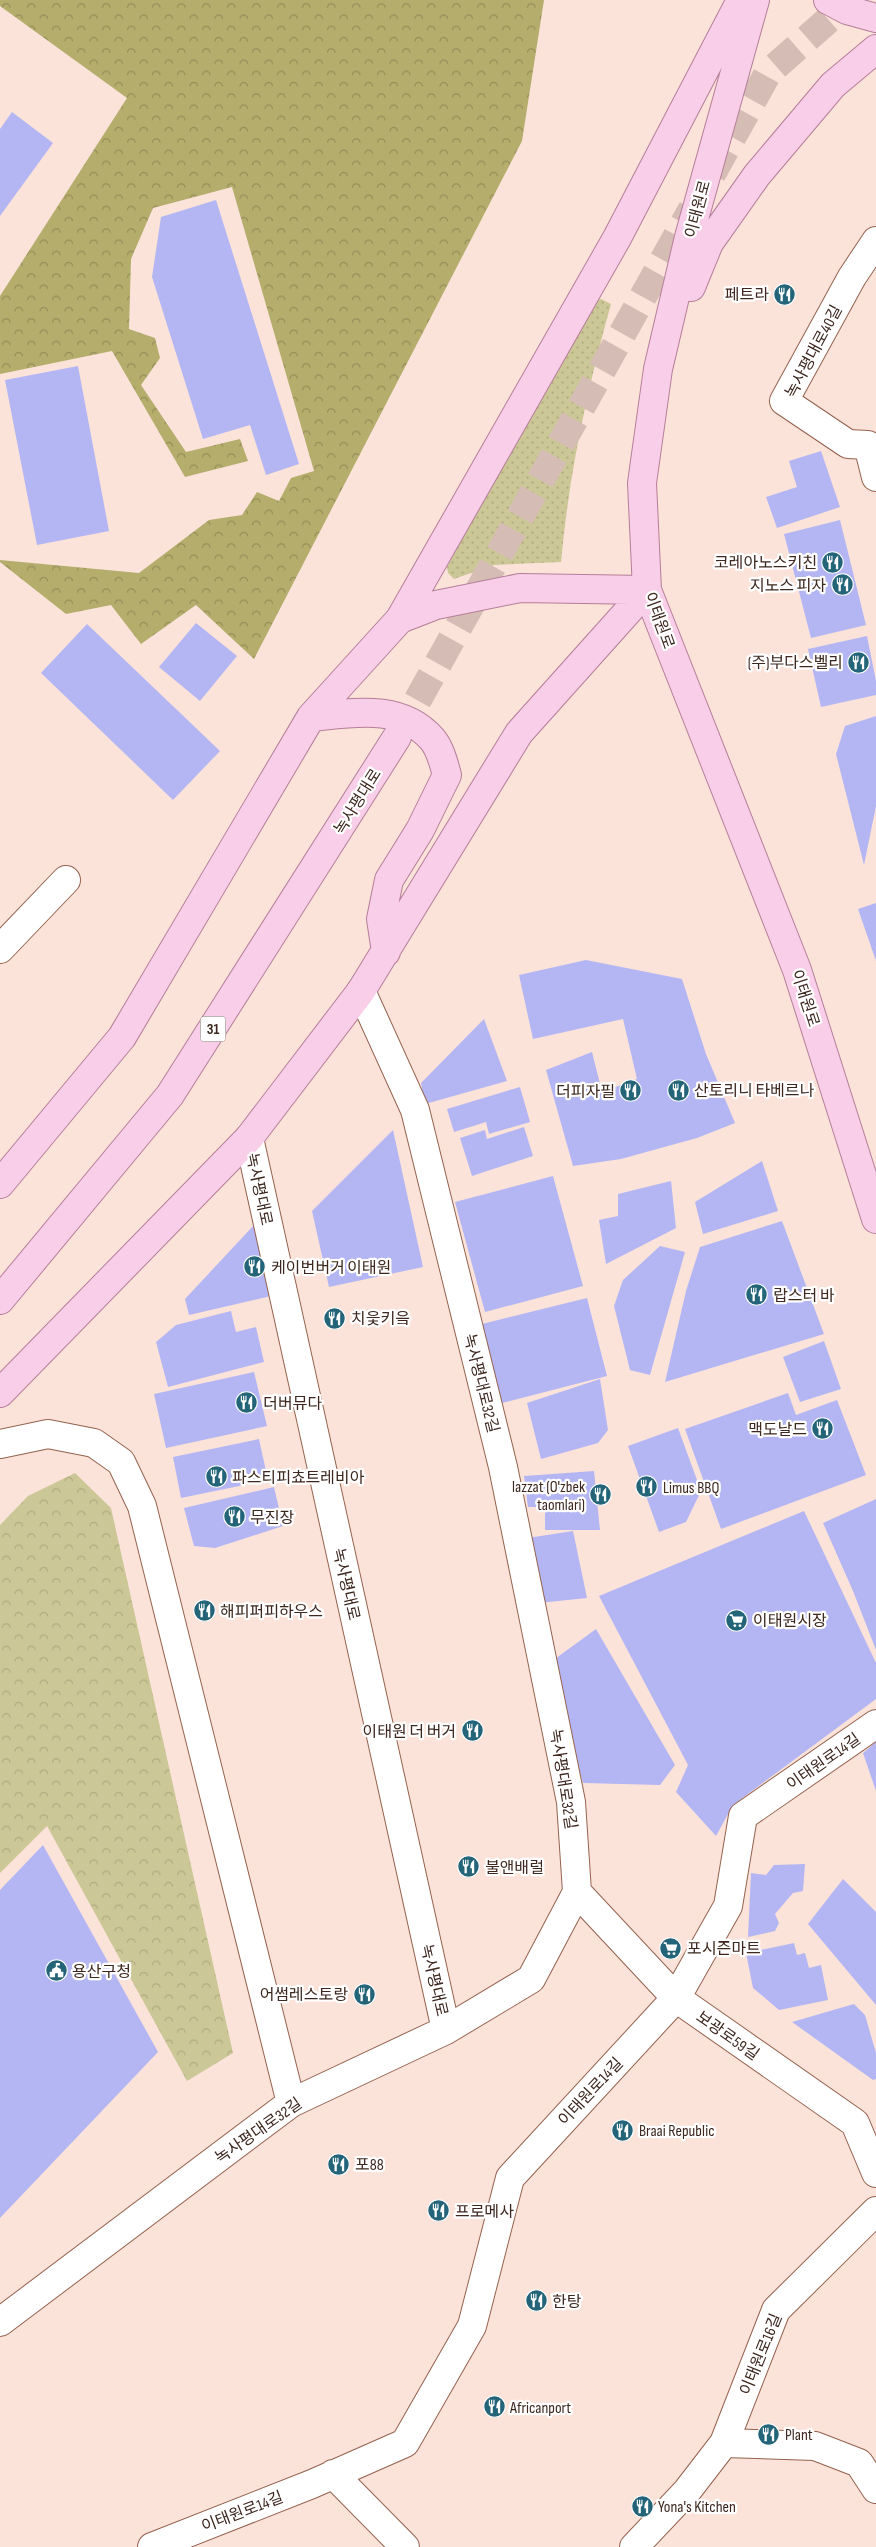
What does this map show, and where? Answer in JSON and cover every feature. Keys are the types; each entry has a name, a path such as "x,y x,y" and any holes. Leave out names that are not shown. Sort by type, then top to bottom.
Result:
{"main road":[{"path":"0,1184 122,1037 311,718 400,619 616,238 741,0"},
{"name":"이태원로","path":"755,0 689,237 658,369 642,482 647,590 798,970 876,1219"},
{"path":"828,0 847,10 876,18"},
{"path":"658,369 709,243 758,175 832,84 876,49"},
{"path":"400,619 436,605 520,588 647,590"},
{"path":"0,1393 249,1138 361,991 519,732 647,590"},
{"path":"311,718 365,712 405,718 433,740 447,775 420,830 389,880 381,919 386,952"},
{"name":"녹사평대로","path":"0,1300 170,1096 397,737"}],"street":[{"name":"녹사평대로40길","path":"876,241 852,277 784,401 848,444 872,446 876,477"},
{"path":"0,949 66,880"},
{"name":"녹사평대로32길","path":"0,2322 291,2103 446,2030 531,1979 577,1892 571,1802 503,1467 415,1110 361,991"},
{"name":"녹사평대로","path":"249,1138 446,2030"},
{"path":"0,1444 48,1434 94,1443 122,1462 142,1506 291,2103"},
{"name":"이태원로14길","path":"152,2547 405,2443 472,2326 510,2178 676,1998 728,1906 743,1816 876,1724"},
{"name":"보광로59길","path":"577,1892 676,1998 855,2123 876,2173"},
{"name":"이태원로16길","path":"634,2547 687,2491 724,2443 776,2310 876,2211"},
{"path":"724,2443 815,2446 860,2463 876,2489"},
{"path":"333,2474 405,2547"}],"green space":[{"path":"0,0 544,0 522,141 254,659 196,605 141,644 111,605 66,614 0,562 0,560 139,573 209,520 242,515 257,492 279,501 291,478 314,471 232,187 153,208 131,259 129,329 155,338 160,358 141,385 186,452 240,439 248,461 185,477 112,351 0,374 0,296 127,98 0,6"},
{"path":"601,299 611,304 580,432 564,529 561,562 494,565 454,579 448,573 447,567 591,302"},
{"path":"75,1473 111,1508 233,2053 187,2081 47,1826 0,1873 0,1525 28,1496"}],"building":[{"path":"12,112 53,143 0,216 0,129"},
{"path":"216,200 299,464 266,475 250,425 203,439 152,277 161,217"},
{"path":"78,366 109,531 37,545 5,380"},
{"path":"821,451 840,507 777,528 766,497 797,487 789,461"},
{"path":"840,520 866,625 811,638 784,534"},
{"path":"196,623 237,656 200,701 159,667"},
{"path":"87,624 220,751 173,800 41,673"},
{"path":"867,636 876,681 876,695 821,707 808,649"},
{"path":"876,716 876,806 864,865 836,754 845,726"},
{"path":"876,903 876,961 858,909"},
{"path":"586,960 682,979 706,1054 735,1123 697,1138 621,1159 573,1166 546,1070 592,1052 602,1092 637,1079 623,1019 533,1039 519,975"},
{"path":"484,1019 507,1081 425,1104 421,1083"},
{"path":"520,1087 530,1122 489,1134 486,1122 454,1132 447,1109"},
{"path":"524,1127 533,1156 472,1176 460,1138 485,1130 487,1139"},
{"path":"393,1130 423,1267 329,1287 312,1211"},
{"path":"762,1161 778,1211 703,1234 695,1202"},
{"path":"553,1176 583,1286 485,1312 455,1202"},
{"path":"671,1181 676,1228 606,1264 599,1220 618,1216 618,1194"},
{"path":"782,1221 824,1334 665,1382 686,1291 700,1247"},
{"path":"254,1225 271,1296 189,1315 185,1299"},
{"path":"660,1246 685,1252 650,1375 630,1370 614,1306 623,1280"},
{"path":"587,1298 607,1376 498,1404 478,1325"},
{"path":"231,1311 236,1332 256,1327 264,1362 168,1387 156,1342 176,1325"},
{"path":"824,1341 841,1389 800,1402 783,1357"},
{"path":"254,1372 267,1426 166,1448 154,1394"},
{"path":"600,1379 608,1430 598,1443 541,1459 527,1403"},
{"path":"788,1393 796,1415 837,1400 866,1475 721,1529 685,1429"},
{"path":"678,1428 701,1491 686,1522 659,1532 628,1446"},
{"path":"259,1439 268,1480 181,1498 173,1457"},
{"path":"594,1471 600,1530 545,1530 545,1507 528,1507 524,1476"},
{"name":"무진장","path":"274,1487 283,1526 215,1548 194,1546 184,1508"},
{"path":"876,1499 876,1650 823,1523"},
{"path":"804,1511 876,1663 876,1699 733,1805 716,1836 676,1792 688,1765 599,1596"},
{"path":"573,1531 587,1598 529,1604 521,1539"},
{"path":"596,1629 675,1765 660,1785 583,1783 548,1664"},
{"path":"876,1742 876,1791 863,1753"},
{"name":"용산구청","path":"43,1845 158,2052 0,2218 0,1890"},
{"path":"805,1864 803,1891 793,1893 775,1914 779,1923 775,1931 748,1937 751,1873 766,1875 774,1865"},
{"path":"843,1879 876,1912 876,2005 808,1924"},
{"path":"794,1943 797,1955 805,1953 809,1968 821,1965 828,2000 779,2010 753,1988 746,1953"},
{"path":"854,2004 865,2015 876,2053 876,2079 873,2080 792,2022"}],"tunnel":[{"path":"712,174 768,73 851,0"},
{"path":"397,737 692,209"}],"place":[{"name":"페트라","path":"785,294"},
{"name":"코레아노스키친","path":"833,562"},
{"name":"지노스 피자","path":"842,585"},
{"name":"(주)부다스벨리","path":"859,662"},
{"name":"산토리니 타베르나","path":"678,1090"},
{"name":"더피자필","path":"631,1091"},
{"name":"케이번버거 이태원","path":"255,1267"},
{"name":"랍스터 바","path":"757,1295"},
{"name":"치읓키읔","path":"335,1318"},
{"name":"더버뮤다","path":"247,1403"},
{"name":"맥도날드","path":"823,1429"},
{"name":"파스티피쵸트레비아","path":"216,1477"},
{"name":"Limus BBQ","path":"647,1487"},
{"name":"lazzat (O'zbek taomlari)","path":"601,1495"},
{"name":"무진장","path":"234,1517"},
{"name":"해피퍼피하우스","path":"204,1611"},
{"name":"이태원시장","path":"737,1620"},
{"name":"이태원 더 버거","path":"472,1731"},
{"name":"불앤배럴","path":"469,1867"},
{"name":"포시즌마트","path":"671,1948"},
{"name":"용산구청","path":"56,1971"},
{"name":"어썸레스토랑","path":"364,1994"},
{"name":"Braai Republic","path":"623,2130"},
{"name":"포88","path":"339,2164"},
{"name":"프로메사","path":"439,2211"},
{"name":"한탕","path":"536,2301"},
{"name":"Africanport","path":"494,2407"},
{"name":"Plant","path":"769,2434"},
{"name":"Yona's Kitchen","path":"642,2506"}]}
